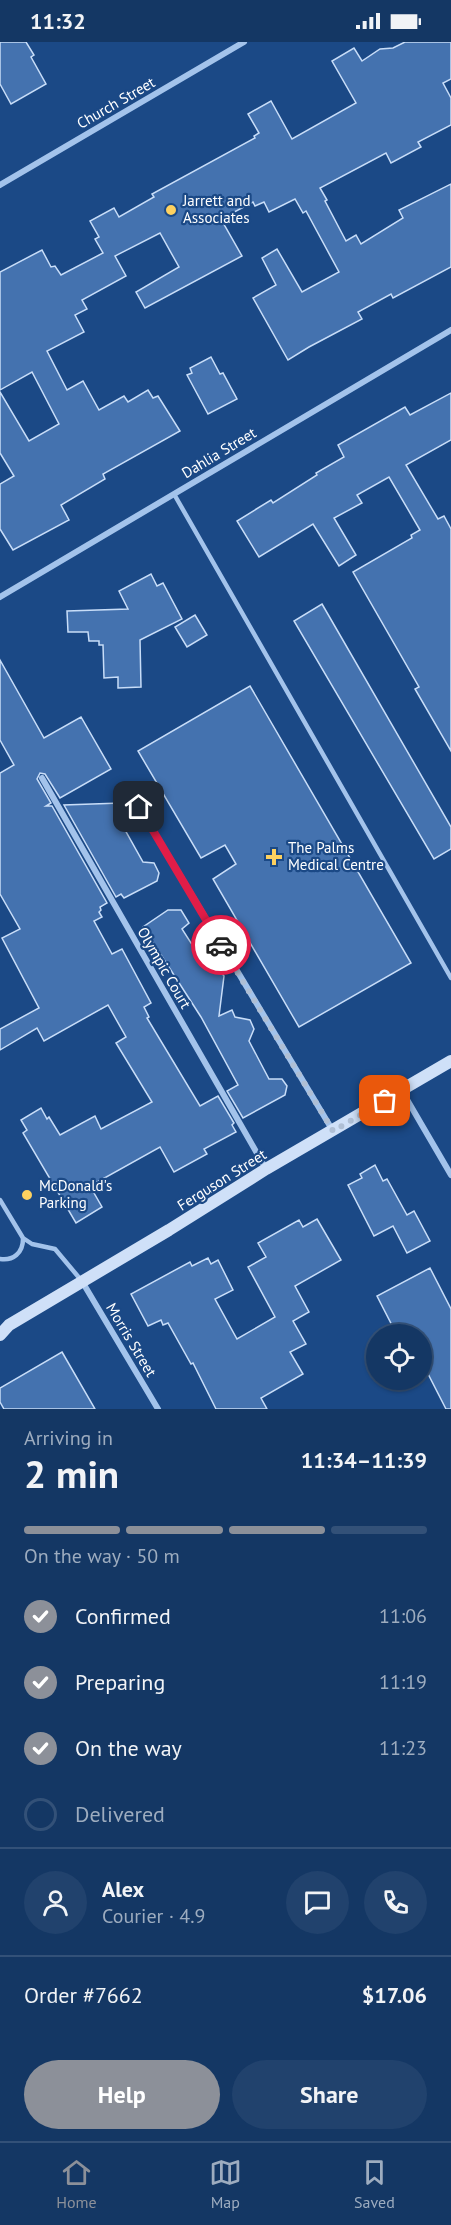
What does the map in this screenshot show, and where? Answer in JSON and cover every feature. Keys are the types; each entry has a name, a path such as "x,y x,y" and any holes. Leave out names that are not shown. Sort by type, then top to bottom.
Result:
{"street":[{"name":"Church Street","path":"0,185 244,42"},
{"name":"Dahlia Street","path":"0,597 451,330"},
{"name":"Olympic Court","path":"42,778 266,1169"},
{"path":"139,807 333,1131"},
{"name":"Ferguson Street","path":"0,1335 4,1326 83,1282 266,1169 451,1061"},
{"path":"402,1091 451,1175"},
{"name":"Morris Street","path":"83,1282 158,1409"}],"lane":[{"path":"174,494 451,978"},
{"path":"0,1200 23,1238 33,1244 55,1249 83,1282"},
{"path":"0,1259 13,1258 22,1246 23,1238"}],"building":[{"path":"0,42 26,42 34,55 31,57 46,84 11,104 0,84"},
{"path":"405,42 451,42 451,79 443,83 451,98 451,125 418,142 421,147 391,163 386,153 320,188 346,241 356,235 361,244 403,218 399,210 451,184 451,267 393,298 391,294 358,312 362,319 288,360 253,298 276,285 262,258 277,249 302,292 339,272 306,211 303,213 295,199 269,212 264,202 255,206 253,202 221,219 242,256 145,308 136,292 179,267 160,233 115,256 126,276 82,300 87,309 75,315 84,332 47,351 67,390 83,381 99,410 124,396 128,402 148,390 153,398 158,396 180,431 103,474 105,479 61,505 69,520 13,550 0,529 0,484 14,476 0,453 0,392 29,441 59,424 32,372 0,390 0,272 42,250 51,267 55,266 61,275 103,253 95,239 99,237 90,221 114,208 119,217 154,197 152,194 255,138 254,136 259,133 248,114 271,101 292,139 356,103 332,61 354,48 362,61 380,49 393,48"},
{"path":"211,357 237,399 208,414 187,375 192,373 190,368"},
{"path":"451,393 451,440 406,465 438,519 444,516 451,529 451,751 415,689 419,687 353,572 412,538 411,535 420,530 389,477 357,495 362,503 334,518 356,555 339,566 313,524 259,557 237,521 271,500 273,503 344,457 338,445 405,407 410,415"},
{"path":"151,574 157,586 163,583 182,619 140,640 141,687 118,688 118,677 104,678 103,645 99,645 99,641 89,641 88,632 68,632 67,611 128,609 119,591"},
{"path":"322,604 451,827 451,849 434,859 294,621"},
{"path":"195,615 207,635 187,647 175,627"},
{"path":"0,660 44,738 81,717 111,769 60,798 45,774 40,773 37,779 51,803 46,806 52,806 107,903 100,907 99,912 102,917 94,921 112,954 122,949 151,1003 144,1007 149,1017 147,1018 200,1106 218,1096 234,1123 232,1125 236,1132 204,1149 207,1154 174,1172 160,1147 90,1186 102,1207 76,1223 23,1133 27,1130 21,1120 41,1108 60,1135 95,1116 101,1129 152,1102 116,1043 126,1037 108,1005 44,1041 37,1028 0,1050 0,1029 39,1008 2,938 20,929 0,894 0,773 14,765 0,740"},
{"name":"The Palms Medical Centre","path":"250,686 411,963 299,1027 213,879 236,864 225,845 201,858 138,751"},
{"path":"121,803 127,810 124,828 143,862 154,863 159,873 157,881 124,898 121,894 116,897 64,805"},
{"path":"168,910 181,910 189,923 182,929 207,968 218,968 224,976 219,1016 232,1010 235,1017 250,1020 254,1029 249,1041 269,1079 282,1079 287,1086 285,1095 243,1118 227,1091 238,1085 201,1017 143,927"},
{"path":"375,1165 383,1181 387,1179 407,1215 414,1211 430,1241 407,1253 393,1226 374,1236 348,1185 362,1178 360,1174"},
{"path":"317,1219 341,1260 295,1286 309,1312 293,1321 306,1344 290,1352 303,1374 261,1398 267,1409 216,1409 193,1363 191,1364 168,1323 163,1325 161,1320 148,1326 131,1294 190,1262 192,1266 208,1258 211,1264 218,1260 233,1290 215,1299 237,1339 275,1317 248,1267 266,1257 258,1243 299,1220 303,1227"},
{"path":"430,1268 451,1309 451,1409 446,1409 432,1382 432,1324 391,1324 377,1296"},
{"path":"62,1352 95,1409 4,1409 0,1402 0,1388"}],"way so far":[{"path":"221,945 333,1131 385,1101"}],"place":[{"name":"Jarrett and Associates","path":"171,210"},
{"name":"The Palms Medical Centre","path":"274,857"},
{"name":"McDonald's Parking","path":"27,1195"}],"route":[{"path":"139,807 221,945"}]}
